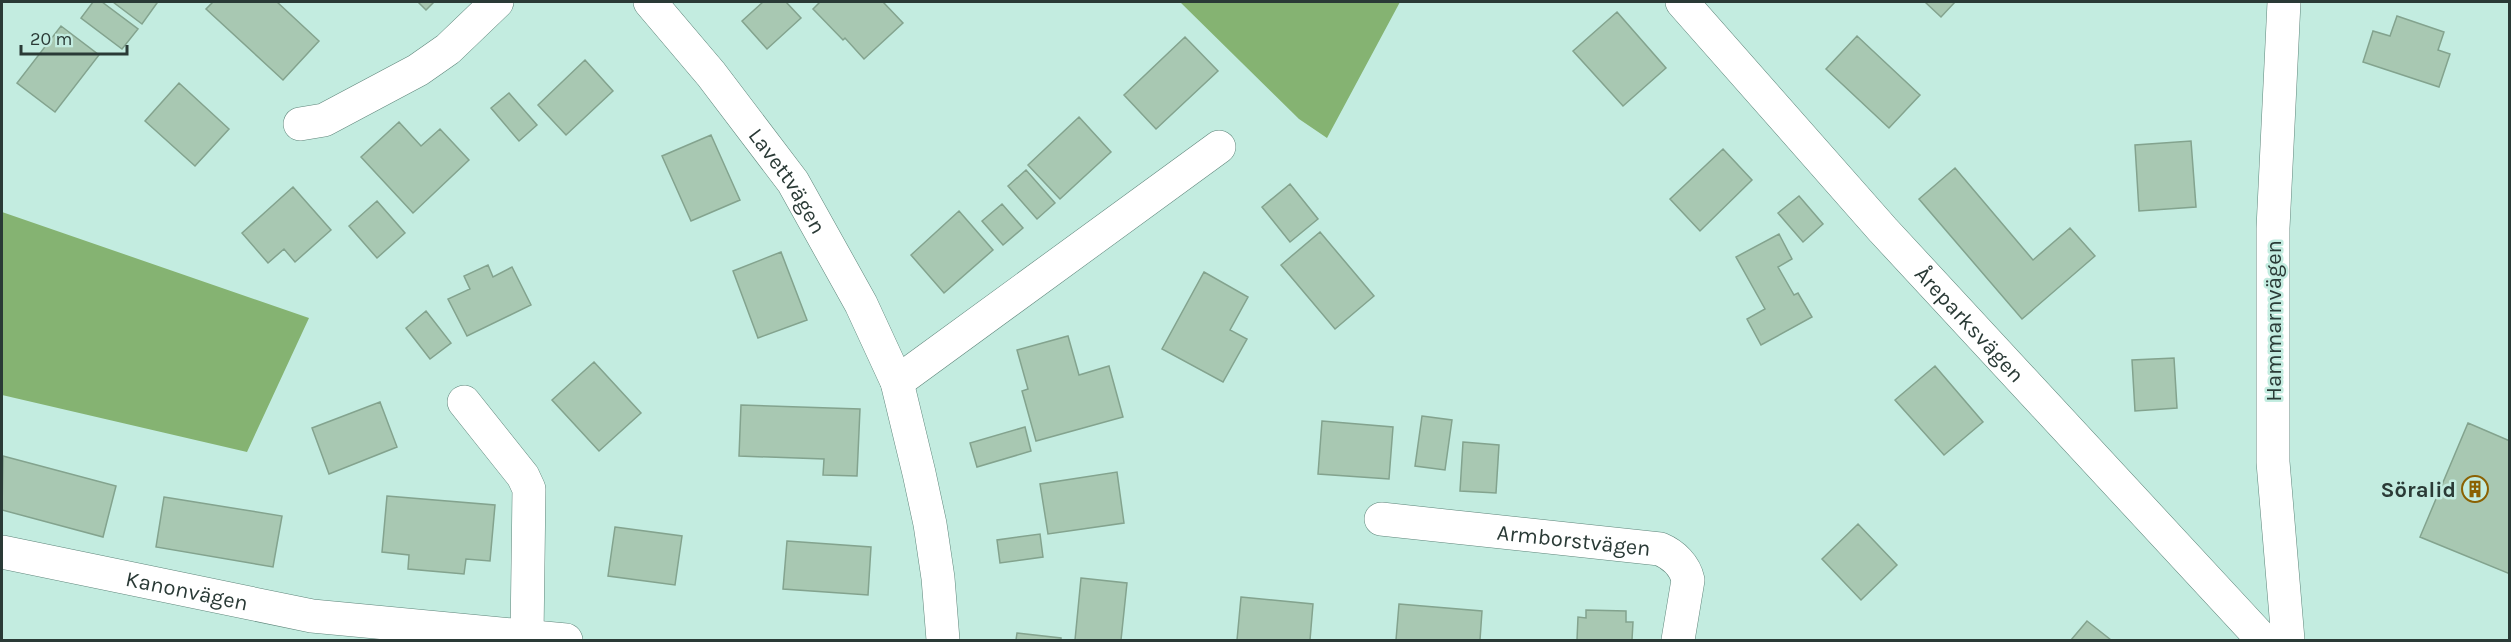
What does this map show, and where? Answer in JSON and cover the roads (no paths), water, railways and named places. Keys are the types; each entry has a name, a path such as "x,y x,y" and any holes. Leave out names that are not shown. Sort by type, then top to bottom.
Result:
{"street":[{"path":"300,124 324,120 418,70 448,49 497,2"},
{"name":"Lavettvägen","path":"650,2 711,74 793,182 861,303 897,382 930,524 938,578 943,640"},
{"name":"Åreparksvägen","path":"1682,2 1883,230 2263,640"},
{"name":"Hammarnvägen","path":"2284,2 2273,228 2273,462 2288,640"},
{"path":"897,382 1219,147"},
{"path":"464,402 523,476 529,489 528,637"},
{"name":"Armborstvägen","path":"1381,519 1660,549 1667,552 1686,571 1688,580 1678,640"},
{"name":"Kanonvägen","path":"2,552 312,616 371,631 567,640"}],"place":[{"name":"Söralid","path":"2475,489"}]}
